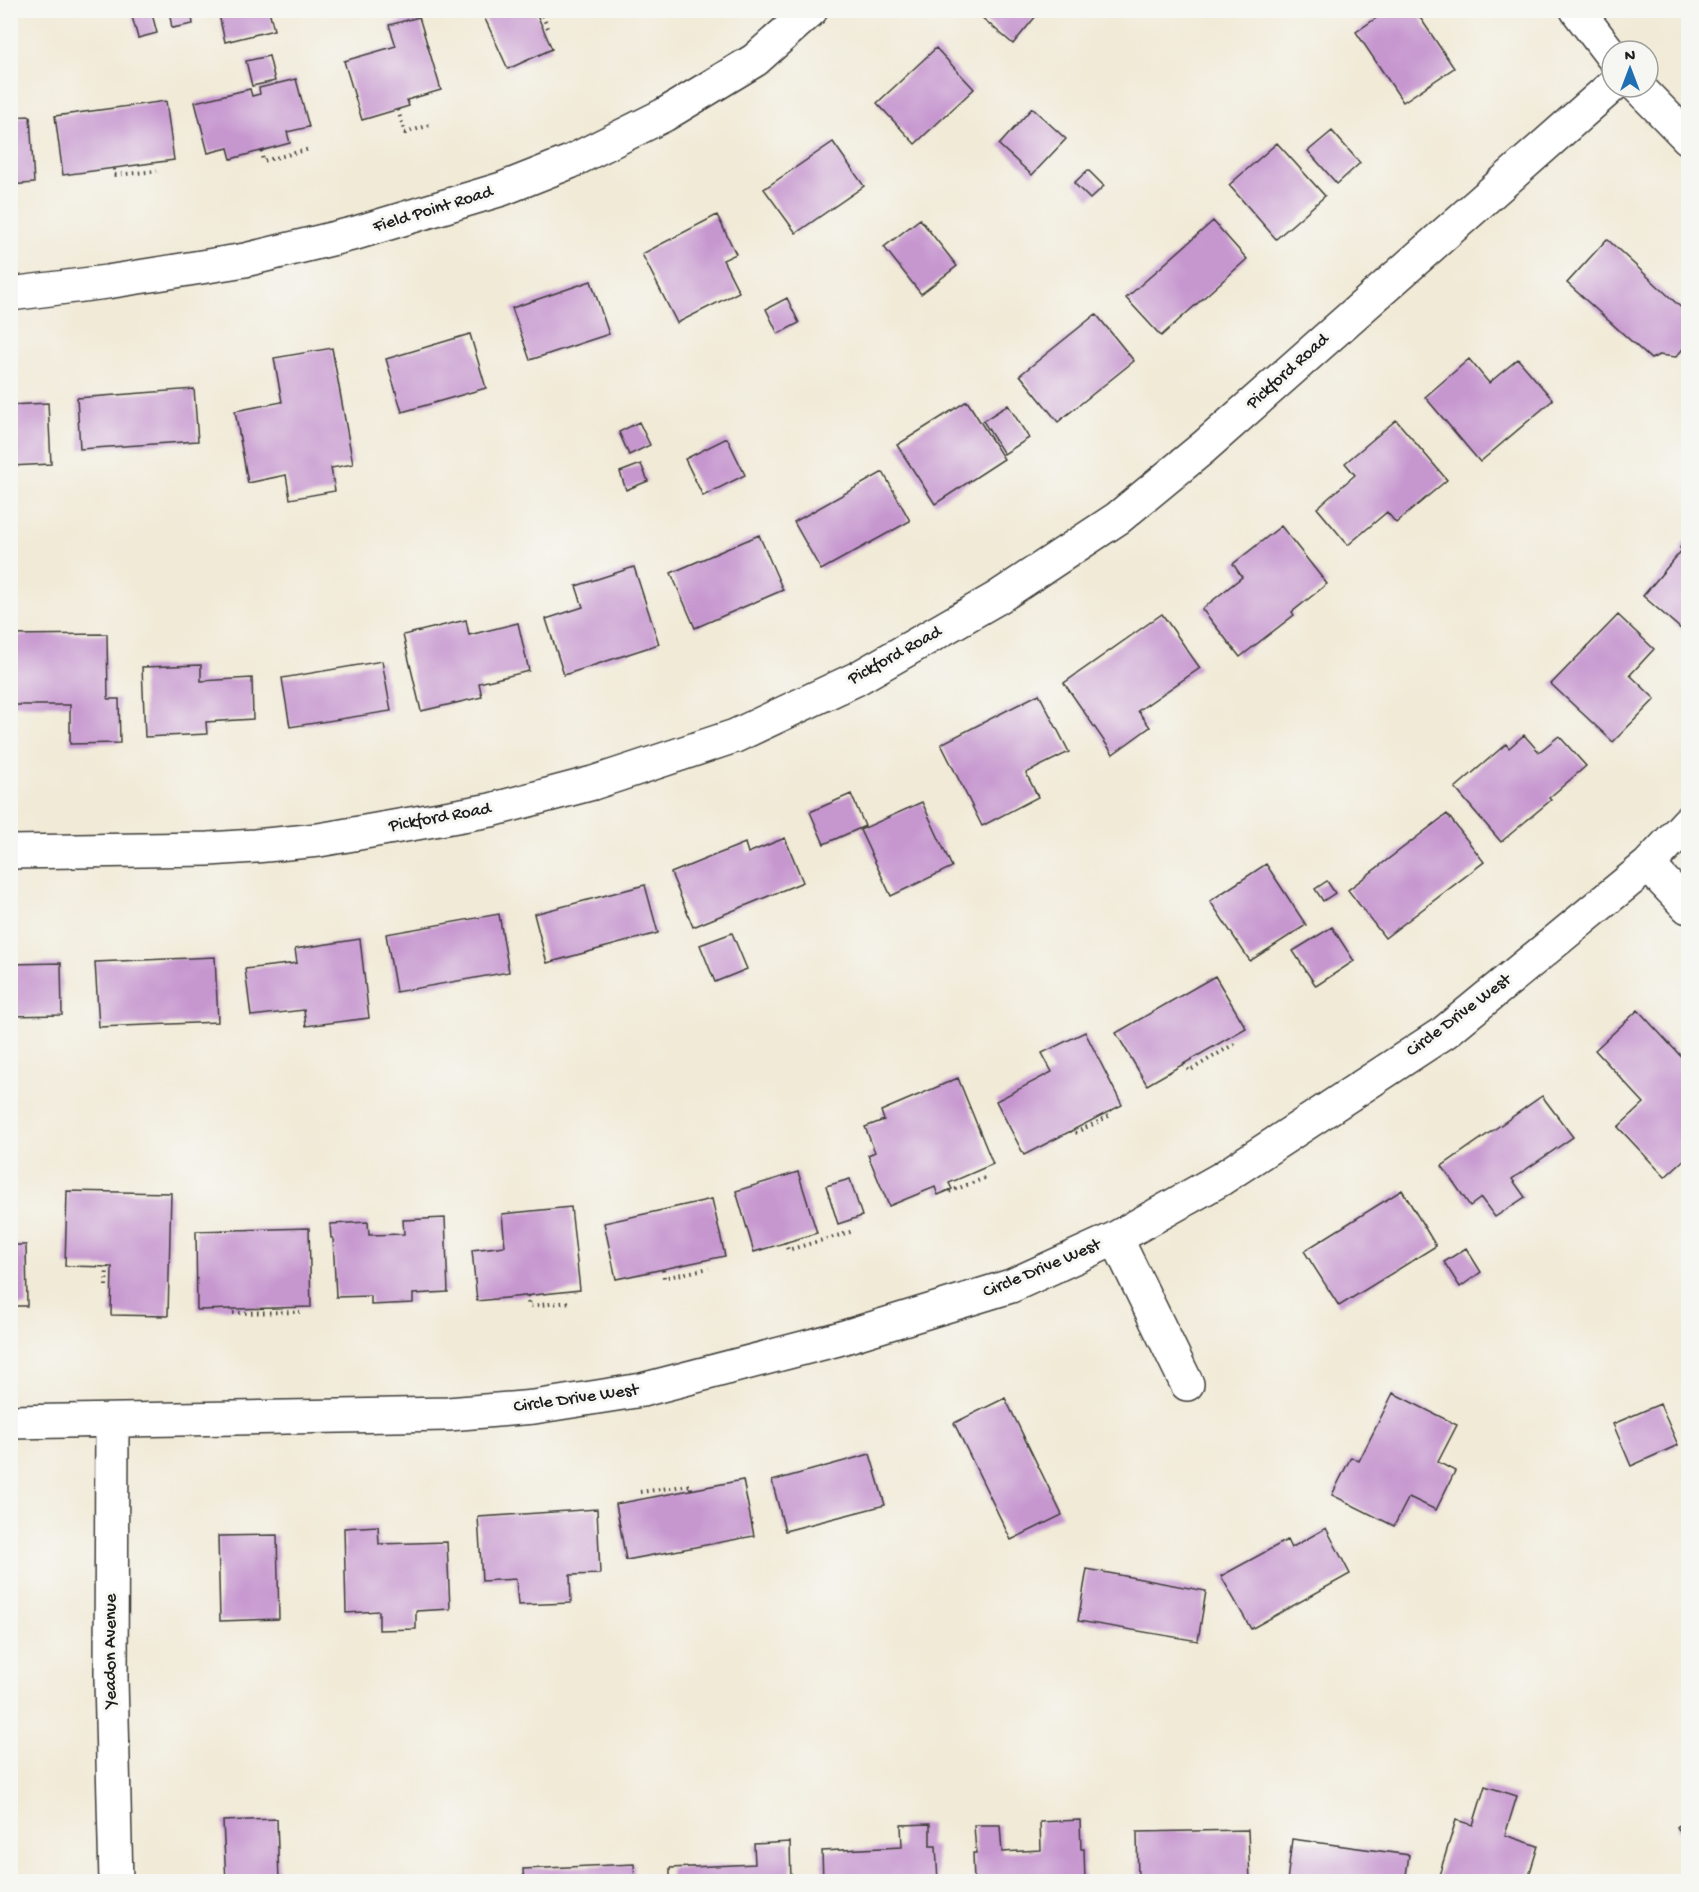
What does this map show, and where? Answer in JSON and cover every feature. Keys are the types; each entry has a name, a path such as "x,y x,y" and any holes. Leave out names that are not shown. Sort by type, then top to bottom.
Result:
{"street":[{"name":"Field Point Road","path":"10,294 107,282 245,260 377,227 502,189 570,162 664,115 755,60 811,10"},
{"path":"1577,10 1600,40"},
{"name":"Pickford Road","path":"10,852 266,846 319,840 491,810 592,783 735,735 856,679 997,598 1118,518 1204,447 1600,97"},
{"path":"1650,99 1689,138"},
{"name":"Circle Drive West","path":"10,1422 448,1414 534,1407 642,1390 838,1339 1011,1286 1116,1238 1221,1179 1445,1032 1648,865 1689,822"},
{"path":"1648,865 1689,907"},
{"name":"Circle Drive West","path":"1116,1238 1187,1384"},
{"name":"Yeadon Avenue","path":"112,1421 111,1679 116,1881"}],"path":[{"path":"540,10 548,28"},
{"path":"398,110 405,133 430,125"},
{"path":"261,151 263,161 309,149"},
{"path":"114,169 115,175 157,171"},
{"path":"1184,1064 1189,1071 1236,1043"},
{"path":"1071,1131 1072,1134 1109,1116"},
{"path":"945,1191 946,1193 985,1178"},
{"path":"785,1242 788,1250 854,1231"},
{"path":"106,1286 107,1267"},
{"path":"663,1270 664,1278 709,1268"},
{"path":"527,1296 529,1306 571,1302"},
{"path":"231,1309 231,1313 300,1312"},
{"path":"640,1492 691,1485 691,1490"}],"building":[{"path":"151,10 157,33 138,38 131,13"},
{"path":"169,10 191,10 193,24 172,28"},
{"path":"218,10 269,10 274,30 225,42"},
{"path":"481,10 535,10 552,49 508,69"},
{"path":"973,10 1041,10 1013,44"},
{"path":"1388,10 1415,10 1454,68 1403,102 1356,32"},
{"path":"419,17 441,90 407,100 409,106 362,120 344,61 396,46 389,25"},
{"path":"936,48 974,89 915,144 877,103"},
{"path":"269,56 275,81 252,86 246,61"},
{"path":"296,79 309,127 287,132 290,143 231,159 228,148 208,153 195,102 250,89 252,96 260,94 259,88"},
{"path":"166,101 174,160 63,175 55,116"},
{"path":"1032,108 1066,139 1032,175 999,145"},
{"path":"30,116 34,183 10,185 10,117"},
{"path":"1332,131 1360,163 1337,184 1308,151"},
{"path":"833,142 864,186 796,233 764,189"},
{"path":"1277,143 1325,196 1276,239 1229,185"},
{"path":"1088,170 1104,186 1090,199 1074,183"},
{"path":"717,215 736,254 723,260 739,292 677,323 642,254"},
{"path":"920,219 957,266 921,294 884,247"},
{"path":"1213,221 1247,259 1161,336 1126,298"},
{"path":"1607,239 1688,314 1688,343 1676,357 1659,355 1651,359 1567,283"},
{"path":"591,281 609,334 530,360 512,308"},
{"path":"787,298 799,323 778,334 766,309"},
{"path":"1096,314 1134,361 1058,422 1020,375"},
{"path":"470,334 486,388 402,412 386,359"},
{"path":"332,348 353,464 331,468 335,491 290,499 286,475 248,483 235,411 282,402 274,358"},
{"path":"1469,359 1489,383 1518,359 1553,400 1480,462 1425,397"},
{"path":"194,389 198,441 80,449 77,398"},
{"path":"967,401 1004,459 935,504 897,445"},
{"path":"48,403 51,464 10,466 10,405"},
{"path":"1008,405 1029,438 1004,454 983,421"},
{"path":"1396,420 1447,480 1396,523 1387,512 1348,545 1317,508 1355,475 1345,463"},
{"path":"639,422 650,445 629,455 619,432"},
{"path":"727,438 745,475 703,496 685,459"},
{"path":"641,464 648,481 626,490 620,472"},
{"path":"883,472 910,521 821,570 794,522"},
{"path":"1281,526 1327,584 1292,612 1294,615 1240,657 1202,609 1242,577 1233,564"},
{"path":"759,535 783,590 695,628 671,573"},
{"path":"1688,537 1688,635 1643,596 1682,550 1680,548"},
{"path":"634,567 659,644 564,675 546,619 583,607 576,586"},
{"path":"1162,614 1200,668 1138,711 1150,727 1113,754 1064,683"},
{"path":"1618,615 1654,649 1630,675 1655,699 1613,742 1551,684"},
{"path":"466,620 469,635 518,623 529,671 479,683 482,697 421,711 403,635"},
{"path":"107,634 108,699 119,699 120,743 70,744 70,705 10,705 10,635"},
{"path":"382,661 391,711 290,727 282,678"},
{"path":"201,665 201,681 252,678 253,719 206,722 207,734 145,737 142,667"},
{"path":"1039,694 1069,752 1026,773 1038,797 982,826 941,744"},
{"path":"1524,735 1539,752 1559,736 1586,766 1549,798 1551,800 1501,842 1455,788 1506,744 1509,748"},
{"path":"851,794 865,826 824,844 810,812"},
{"path":"922,802 952,867 891,896 860,830"},
{"path":"1447,814 1484,862 1385,938 1348,890"},
{"path":"785,838 803,882 693,927 671,873 745,843 748,853"},
{"path":"1266,864 1306,925 1250,961 1210,901"},
{"path":"1327,881 1335,893 1323,901 1315,889"},
{"path":"645,885 658,933 547,963 534,914"},
{"path":"499,914 509,972 396,992 386,934"},
{"path":"1332,927 1354,961 1316,986 1293,951"},
{"path":"732,933 747,969 715,982 700,945"},
{"path":"360,939 369,1018 306,1026 304,1010 251,1016 245,969 297,963 295,949"},
{"path":"215,957 218,1022 99,1027 95,962"},
{"path":"61,963 62,1015 10,1016 10,964"},
{"path":"1215,976 1246,1028 1147,1085 1116,1033"},
{"path":"1638,1010 1688,1064 1688,1156 1665,1177 1618,1127 1644,1103 1595,1050"},
{"path":"1085,1032 1122,1105 1024,1155 996,1101 1052,1072 1042,1053"},
{"path":"958,1078 993,1164 949,1183 952,1189 938,1195 935,1187 889,1206 868,1155 875,1152 865,1127 884,1120 881,1111"},
{"path":"1542,1096 1573,1137 1512,1179 1525,1197 1495,1217 1481,1198 1470,1206 1442,1166"},
{"path":"798,1172 817,1233 754,1252 736,1191"},
{"path":"850,1179 862,1216 838,1224 826,1186"},
{"path":"1402,1190 1436,1246 1339,1306 1304,1251"},
{"path":"67,1191 171,1193 168,1316 111,1315 112,1267 65,1266"},
{"path":"712,1199 725,1256 616,1279 604,1223"},
{"path":"571,1207 580,1290 477,1301 472,1250 505,1246 502,1214"},
{"path":"445,1218 448,1292 413,1294 413,1303 371,1305 371,1296 336,1297 333,1238 331,1238 330,1224 368,1222 369,1235 404,1234 403,1220"},
{"path":"309,1228 311,1307 197,1310 196,1231"},
{"path":"10,1245 26,1245 27,1306 10,1306"},
{"path":"1466,1248 1481,1272 1460,1287 1444,1262"},
{"path":"1393,1393 1457,1425 1438,1462 1455,1471 1436,1510 1409,1497 1394,1526 1332,1495 1351,1457 1359,1461"},
{"path":"1005,1398 1062,1515 1011,1540 954,1423"},
{"path":"1660,1404 1678,1445 1631,1466 1613,1424"},
{"path":"870,1454 885,1505 785,1531 772,1481"},
{"path":"743,1480 754,1536 626,1560 616,1504"},
{"path":"597,1509 600,1574 570,1575 571,1603 518,1605 516,1579 482,1581 478,1517"},
{"path":"378,1526 379,1544 447,1542 450,1609 416,1611 416,1629 379,1630 379,1611 346,1613 344,1528"},
{"path":"1326,1528 1350,1574 1251,1629 1221,1576 1287,1540 1291,1548"},
{"path":"277,1535 279,1619 220,1621 218,1536"},
{"path":"1087,1569 1206,1591 1198,1641 1078,1621"},
{"path":"1485,1786 1517,1796 1505,1835 1538,1846 1527,1882 1437,1882 1456,1820 1473,1825"},
{"path":"1688,1818 1688,1845 1677,1827"},
{"path":"277,1819 279,1882 226,1882 223,1821"},
{"path":"1080,1820 1085,1882 974,1882 973,1853 976,1853 974,1825 1000,1825 1002,1852 1041,1850 1040,1822"},
{"path":"930,1824 930,1846 936,1846 938,1882 823,1882 822,1851 902,1847 901,1825"},
{"path":"1248,1830 1250,1882 1138,1882 1137,1832"},
{"path":"1292,1839 1409,1855 1405,1882 1287,1882"},
{"path":"790,1842 791,1882 670,1882 670,1868 755,1864 754,1844"},
{"path":"634,1864 635,1882 524,1882 523,1869"}]}
